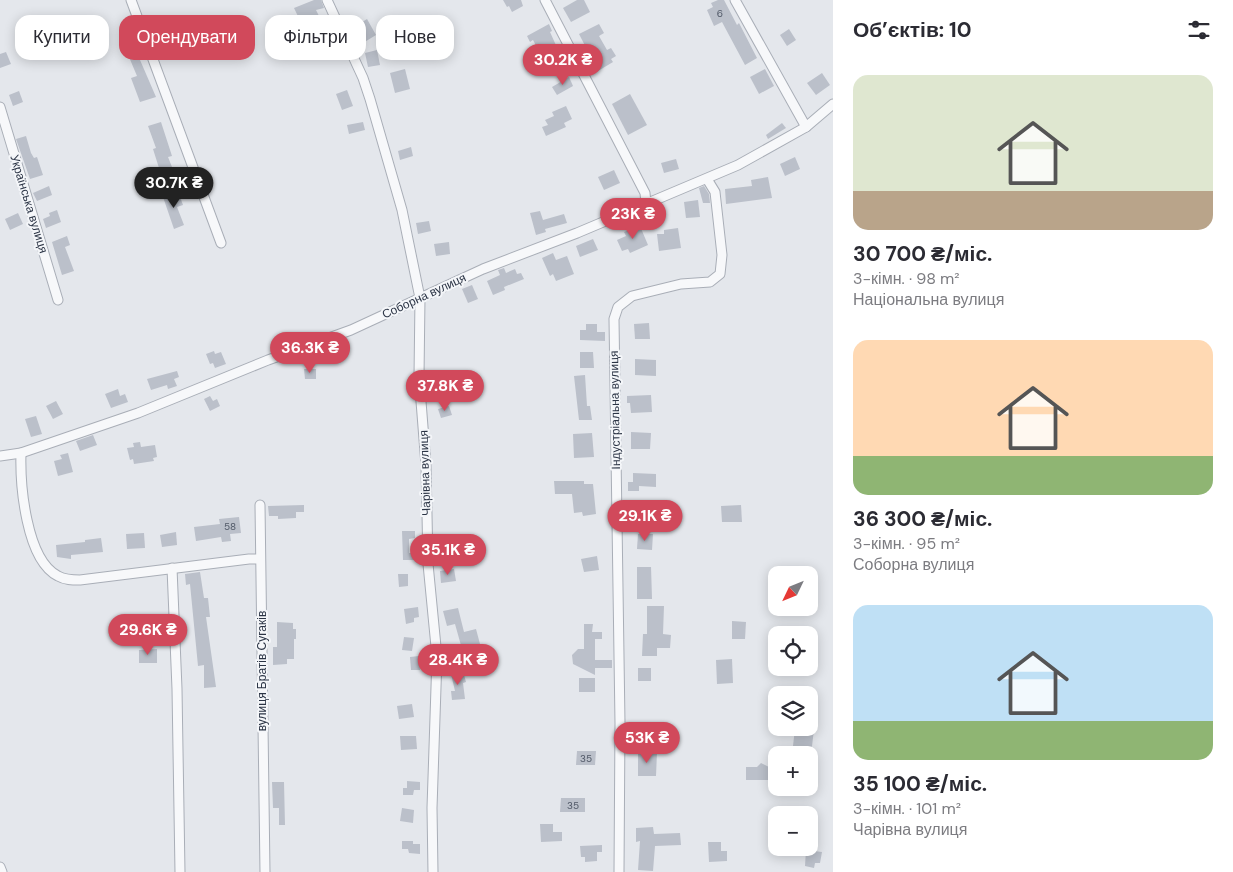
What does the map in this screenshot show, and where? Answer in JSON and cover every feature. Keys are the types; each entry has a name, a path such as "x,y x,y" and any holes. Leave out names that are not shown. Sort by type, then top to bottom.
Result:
{"street":[{"path":"131,0 221,243"},
{"name":"Чарівна вулиця","path":"327,0 363,78 370,99 402,210 420,298 419,376 426,465 428,564 436,657 432,808 433,872"},
{"path":"545,0 645,193 646,204"},
{"path":"735,0 806,127"},
{"name":"Соборна вулиця","path":"0,456 21,453 138,413 214,384 268,360 352,330 483,269 738,165 806,127 833,104"},
{"name":"Українська вулиця","path":"0,107 58,300"},
{"name":"Індустріальна вулиця","path":"619,872 620,723 614,319 618,306 632,296 681,284 710,282 720,274 722,255 715,192 707,179"},
{"path":"21,453 23,504 31,533 39,555 48,568 56,575 66,579 80,580 260,559"},
{"name":"вулиця Братів Сугаків","path":"260,504 265,872"},
{"path":"172,568 180,872"},
{"path":"0,868 2,872"}],"building":[{"path":"314,0 321,0 324,8 316,10 318,15 297,15 294,8"},
{"path":"503,0 521,0 523,6 512,12"},
{"path":"577,0 584,0 590,12 571,22 563,8"},
{"path":"724,0 737,25 739,23 757,58 745,65 722,22 714,26 707,10 713,7 711,3"},
{"path":"366,20 376,35 366,41"},
{"path":"549,24 552,31 550,32 564,63 552,69 543,52 540,53 533,40 530,42 527,36"},
{"path":"599,24 604,33 599,36 607,50 611,48 616,56 611,59 613,62 598,71 579,34"},
{"path":"789,29 796,40 787,46 780,35"},
{"path":"376,50 376,60 379,60 380,65 368,67 366,53"},
{"path":"6,52 11,64 0,68 0,54"},
{"path":"130,60 140,60 156,97 140,102 131,78 137,76"},
{"path":"405,69 410,89 395,93 390,73"},
{"path":"765,69 774,86 759,94 750,77"},
{"path":"822,73 830,85 816,95 807,83"},
{"path":"569,77 573,86 557,95 552,87"},
{"path":"347,90 353,106 342,110 336,94"},
{"path":"19,91 23,102 13,106 9,95"},
{"path":"630,94 647,125 628,135 612,104"},
{"path":"566,106 572,119 564,123 566,127 546,136 542,127 548,125 545,120 554,116 552,112"},
{"path":"161,122 172,156 168,157 176,177 164,182 158,169 153,149 156,148 148,126"},
{"path":"363,122 365,130 349,134 347,125"},
{"path":"782,123 786,128 768,139 766,135"},
{"path":"26,136 31,153 34,158 37,157 43,175 30,179 16,139"},
{"path":"411,147 413,156 400,160 398,151"},
{"path":"795,157 800,169 785,176 780,164"},
{"path":"676,159 679,169 664,173 661,163"},
{"path":"614,170 620,183 604,190 598,177"},
{"path":"768,177 772,198 726,204 725,189 752,186 751,180"},
{"path":"49,186 52,195 37,201 33,193"},
{"path":"704,186 709,194 710,203 703,203 699,188"},
{"path":"178,191 183,205 177,207 184,225 174,229 163,197"},
{"path":"698,200 700,217 686,218 684,202"},
{"path":"57,210 61,222 46,228 43,219 50,216 49,213"},
{"path":"540,211 543,220 564,214 567,223 545,229 546,232 536,235 530,213"},
{"path":"18,213 23,224 10,230 5,219"},
{"path":"429,221 431,231 418,234 416,223"},
{"path":"640,226 648,245 630,253 628,249 622,251 617,240 626,236 624,232"},
{"path":"678,228 681,248 659,251 657,234 664,234 664,230"},
{"path":"67,236 70,245 65,247 74,271 62,275 52,242"},
{"path":"593,239 598,250 580,257 576,246"},
{"path":"449,242 450,254 436,256 434,244"},
{"path":"553,253 556,260 567,256 574,274 556,281 553,274 550,276 542,258"},
{"path":"504,268 506,273 515,269 517,274 521,273 524,279 504,287 505,290 493,295 487,281 500,275 498,270"},
{"path":"472,285 478,299 468,303 462,289"},
{"path":"649,323 650,339 635,339 634,324"},
{"path":"586,324 597,324 597,332 605,332 605,341 580,340 580,330 586,330"},
{"path":"214,351 215,354 221,352 226,364 215,368 213,363 210,364 206,354"},
{"path":"580,352 593,352 594,368 580,368"},
{"path":"635,359 656,360 656,376 635,375"},
{"path":"304,369 316,369 316,379 305,379"},
{"path":"177,371 179,377 174,379 177,386 168,389 167,385 151,390 147,379"},
{"path":"463,373 464,389 456,391 452,376"},
{"path":"585,375 587,406 590,406 592,420 579,420 574,376"},
{"path":"118,389 120,396 125,394 128,402 111,408 105,394"},
{"path":"651,395 652,412 631,413 630,403 627,403 627,396"},
{"path":"210,396 213,401 217,399 220,406 210,411 204,399"},
{"path":"56,401 63,414 53,419 46,406"},
{"path":"449,406 452,415 441,418 438,409"},
{"path":"36,416 42,434 31,437 25,419"},
{"path":"631,432 651,433 650,449 631,449"},
{"path":"592,433 594,457 574,458 573,434"},
{"path":"93,435 97,445 80,451 76,441"},
{"path":"140,442 141,447 155,445 157,457 153,458 154,461 134,464 133,459 130,460 127,448 134,447 133,443"},
{"path":"68,453 73,472 58,476 54,461 62,459 60,455"},
{"path":"633,473 656,474 656,487 639,486 639,491 628,491 628,482 633,482"},
{"path":"554,481 584,481 584,484 593,484 596,514 583,516 582,512 574,513 572,494 555,494"},
{"path":"304,505 304,512 296,512 296,518 278,519 278,516 269,516 268,506"},
{"path":"741,505 742,522 722,522 721,506"},
{"path":"239,517 241,533 230,534 231,541 222,542 221,537 196,541 194,527 220,524 219,519"},
{"path":"402,531 415,531 415,538 409,539 409,553 417,553 417,560 403,560"},
{"path":"176,532 177,545 162,547 160,535"},
{"path":"144,533 145,548 127,549 126,534"},
{"path":"638,534 653,534 652,550 637,549"},
{"path":"101,538 103,552 71,555 71,559 57,557 56,545"},
{"path":"459,544 462,559 452,561 451,556 446,557 444,547"},
{"path":"597,556 599,570 584,572 581,559"},
{"path":"637,567 651,567 652,599 637,599"},
{"path":"454,569 456,581 441,583 440,571"},
{"path":"200,572 204,598 208,598 210,617 206,617 216,687 204,688 204,665 198,666 190,584 186,585 185,574"},
{"path":"398,574 408,574 408,586 399,587"},
{"path":"647,606 664,606 663,634 671,635 670,648 657,648 657,656 642,656 643,634 647,634"},
{"path":"418,607 419,617 414,618 414,622 406,624 404,609"},
{"path":"458,608 464,632 476,629 480,644 462,649 455,624 447,626 443,611"},
{"path":"732,621 746,622 745,639 732,639"},
{"path":"277,622 293,623 293,629 296,629 296,639 294,639 294,659 287,659 287,664 273,665 273,647 277,647"},
{"path":"584,624 593,624 592,632 602,632 602,639 595,639 595,660 612,660 612,668 595,668 595,675 573,664 572,655 578,649 584,649"},
{"path":"404,637 414,638 412,651 402,650"},
{"path":"157,649 157,663 139,663 139,650"},
{"path":"419,656 420,670 411,670 410,657"},
{"path":"732,659 733,683 717,684 716,660"},
{"path":"638,668 651,668 651,681 638,681"},
{"path":"463,671 466,682 463,683 465,699 452,700 451,691 455,691 451,674"},
{"path":"579,678 595,678 595,692 579,692"},
{"path":"412,704 414,717 399,719 397,706"},
{"path":"400,736 416,736 417,749 401,750"},
{"path":"794,736 813,736 812,746 793,746"},
{"path":"577,751 596,751 595,765 576,765"},
{"path":"638,752 657,752 656,776 638,776"},
{"path":"761,763 768,766 768,780 746,780 746,767 757,767"},
{"path":"407,781 420,782 420,790 414,790 413,795 403,795 403,788 407,788"},
{"path":"272,782 284,782 285,825 279,825 279,808 273,808"},
{"path":"561,798 585,798 585,812 560,812"},
{"path":"402,808 414,810 413,823 400,821"},
{"path":"540,824 553,824 553,832 562,832 562,841 541,842"},
{"path":"653,827 654,834 680,833 681,845 655,846 653,871 638,870 640,841 636,842 636,828"},
{"path":"402,841 413,841 413,844 420,844 420,854 409,853 408,849 402,849"},
{"path":"708,842 721,842 721,851 727,851 727,861 709,862"},
{"path":"602,845 602,852 597,852 597,861 585,862 585,857 581,857 580,846"},
{"path":"818,852 822,852 820,863 815,863 814,868 805,866 806,856 818,856"}]}
